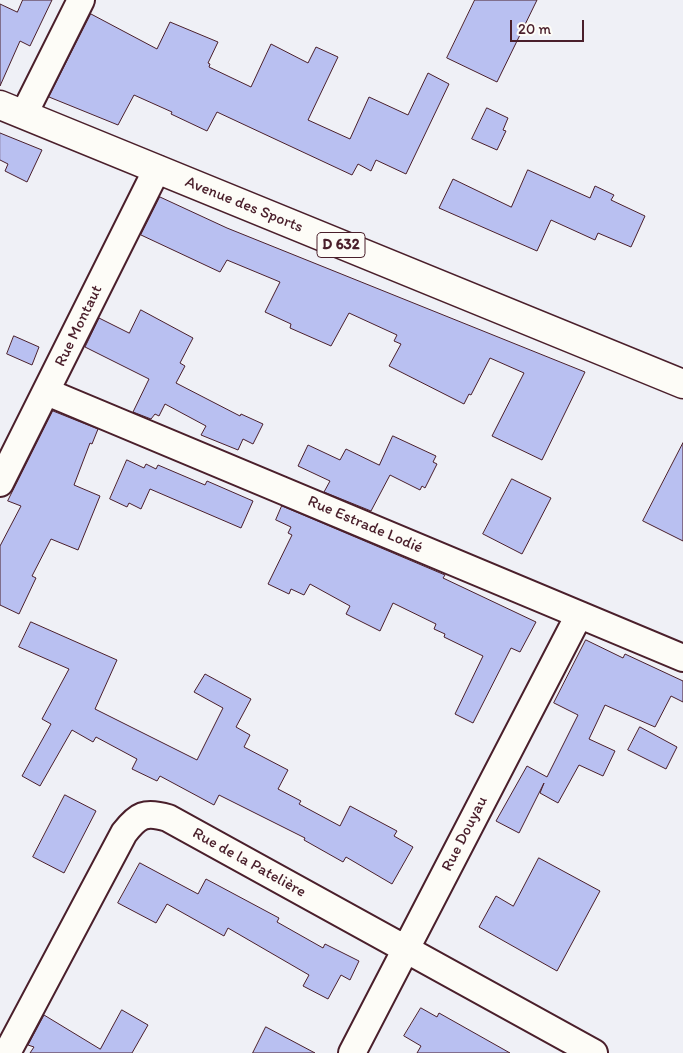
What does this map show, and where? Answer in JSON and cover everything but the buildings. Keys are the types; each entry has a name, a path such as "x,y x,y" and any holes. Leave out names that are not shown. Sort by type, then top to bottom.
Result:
{"main road":[{"name":"Avenue des Sports","path":"12,110 683,384"}],"street":[{"path":"12,110 82,0"},
{"name":"Rue Montaut","path":"0,483 157,169"},
{"name":"Rue Estrade Lodié","path":"47,392 683,658"},
{"name":"Rue Douyau","path":"352,1053 578,615"},
{"name":"Rue de la Patelière","path":"7,1053 124,833 135,818 152,814 168,818 404,950 594,1053"}]}
